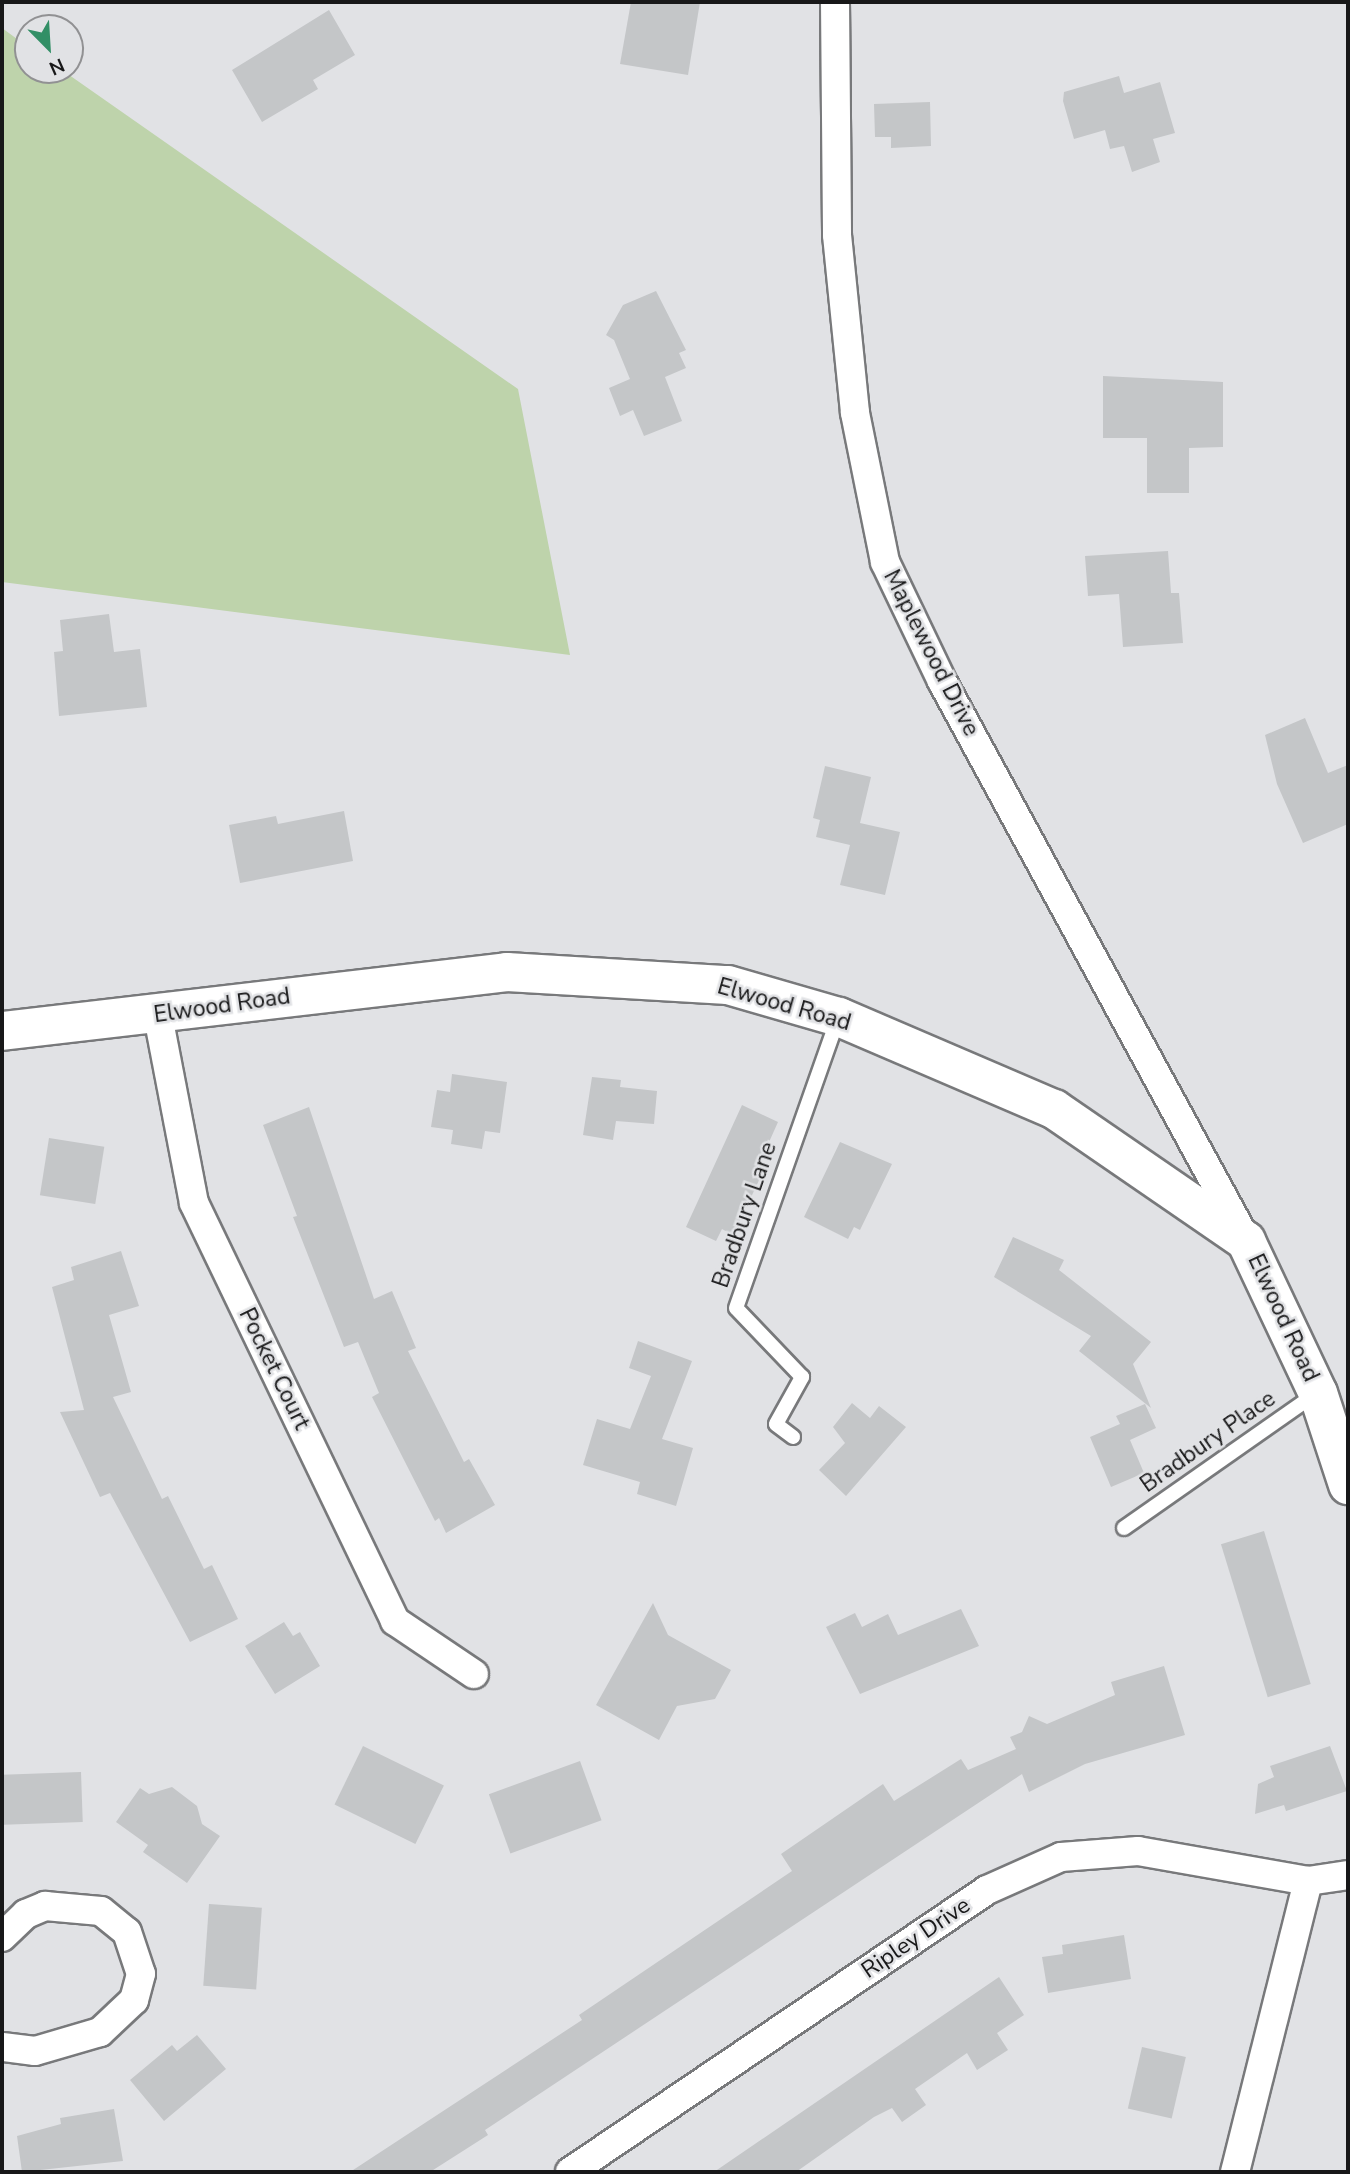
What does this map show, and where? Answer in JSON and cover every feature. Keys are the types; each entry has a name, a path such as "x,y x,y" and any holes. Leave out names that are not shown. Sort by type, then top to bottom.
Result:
{"main road":[{"name":"Elwood Road","path":"2,1031 158,1016 366,984 507,972 728,985 839,1017 1054,1109 1246,1241 1318,1393 1348,1485"}],"street":[{"name":"Maplewood Drive","path":"835,2 837,235 850,374 885,562 942,681 1246,1241"},
{"name":"Pocket Court","path":"158,1016 194,1203 395,1621 474,1674"},
{"name":"Ripley Drive","path":"570,2172 987,1890 1060,1857 1138,1851 1308,1881 1348,1875"},
{"path":"1235,2172 1308,1881"},
{"path":"2,1937 26,1914 46,1906 101,1911 127,1932 141,1974 134,2000 100,2032 35,2051 2,2047"}],"lane":[{"name":"Bradbury Lane","path":"793,1437 776,1424 802,1377 736,1308 839,1017"},
{"name":"Bradbury Place","path":"1124,1528 1318,1393"}],"green space":[{"path":"2,28 14,37 14,84 82,84 518,389 570,655 2,582"}],"building":[{"path":"631,2 700,2 688,75 620,64"},
{"path":"329,10 355,55 313,80 318,89 262,122 232,70"},
{"path":"1119,76 1124,93 1160,82 1175,133 1153,139 1160,162 1132,172 1124,146 1110,149 1105,130 1074,139 1063,101 1064,92"},
{"path":"930,102 931,146 891,148 891,137 875,137 874,104"},
{"path":"656,291 686,350 679,353 686,368 665,377 682,421 644,436 633,410 620,416 609,388 630,379 614,340 606,335 623,305"},
{"path":"1103,376 1223,382 1223,447 1189,448 1189,493 1147,493 1147,438 1103,438"},
{"path":"1168,551 1171,593 1179,593 1183,643 1123,647 1119,594 1088,596 1085,556"},
{"path":"109,614 114,652 140,649 147,707 59,716 54,652 63,651 60,620"},
{"path":"1305,718 1328,773 1348,765 1348,824 1303,843 1277,784 1265,735"},
{"path":"825,766 871,777 860,823 900,832 885,895 840,885 850,845 816,837 820,820 813,818"},
{"path":"344,811 353,861 240,883 229,825 276,816 278,824"},
{"path":"452,1074 507,1082 500,1133 485,1131 482,1149 451,1144 453,1130 431,1127 437,1090 450,1092"},
{"path":"592,1077 621,1080 620,1087 657,1091 654,1124 616,1121 613,1140 583,1135"},
{"path":"742,1105 778,1122 757,1169 763,1172 733,1235 722,1229 716,1241 686,1227"},
{"path":"309,1107 374,1299 392,1291 416,1348 408,1351 464,1462 469,1459 495,1505 446,1533 439,1518 435,1521 372,1397 379,1393 358,1342 344,1347 293,1217 297,1216 263,1125"},
{"path":"49,1138 104,1147 95,1204 40,1195"},
{"path":"840,1142 892,1164 860,1230 854,1227 848,1239 804,1217"},
{"path":"1013,1237 1064,1260 1059,1270 1151,1342 1133,1364 1151,1408 1079,1351 1091,1336 994,1277"},
{"path":"121,1251 139,1306 109,1315 131,1392 113,1397 162,1499 168,1496 204,1569 212,1565 238,1619 190,1642 110,1493 100,1497 60,1412 84,1410 52,1287 74,1280 71,1267"},
{"path":"638,1341 692,1361 662,1439 693,1448 676,1506 637,1494 640,1482 583,1465 597,1419 630,1429 651,1376 629,1368"},
{"path":"852,1403 870,1418 879,1406 906,1427 846,1496 819,1470 845,1443 833,1427"},
{"path":"1145,1404 1156,1428 1130,1440 1144,1473 1111,1487 1090,1437 1120,1424 1116,1416"},
{"path":"1264,1531 1311,1684 1268,1697 1221,1544"},
{"path":"653,1603 668,1635 731,1670 715,1699 677,1706 659,1740 596,1705"},
{"path":"961,1609 979,1646 860,1694 826,1627 855,1613 862,1627 888,1614 898,1635"},
{"path":"284,1622 293,1636 300,1632 320,1666 275,1694 245,1646"},
{"path":"1164,1666 1185,1735 1085,1764 1029,1792 1022,1774 485,2130 488,2135 430,2172 350,2172 582,2020 579,2015 792,1871 781,1854 883,1784 894,1801 961,1759 968,1770 1016,1749 1010,1737 1022,1732 1029,1716 1047,1724 1115,1695 1111,1682"},
{"path":"363,1746 444,1785 415,1844 335,1804"},
{"path":"1330,1746 1347,1791 1286,1811 1284,1805 1255,1814 1258,1784 1274,1777 1270,1766"},
{"path":"580,1761 602,1820 510,1853 489,1794"},
{"path":"81,1772 83,1822 4,1825 2,1775"},
{"path":"172,1787 197,1806 202,1824 220,1836 187,1883 143,1852 148,1845 116,1822 140,1788 149,1794"},
{"path":"209,1904 262,1908 256,1989 203,1986"},
{"path":"1124,1935 1131,1979 1048,1993 1042,1957 1063,1954 1062,1945"},
{"path":"999,1977 1024,2015 997,2033 1008,2050 977,2070 967,2053 915,2089 926,2105 902,2122 892,2108 874,2117 796,2172 714,2172"},
{"path":"197,2035 226,2069 164,2121 130,2080 172,2045 177,2051"},
{"path":"1142,2047 1186,2057 1172,2119 1128,2108"},
{"path":"114,2109 123,2161 22,2172 17,2136 61,2124 60,2118"}]}
